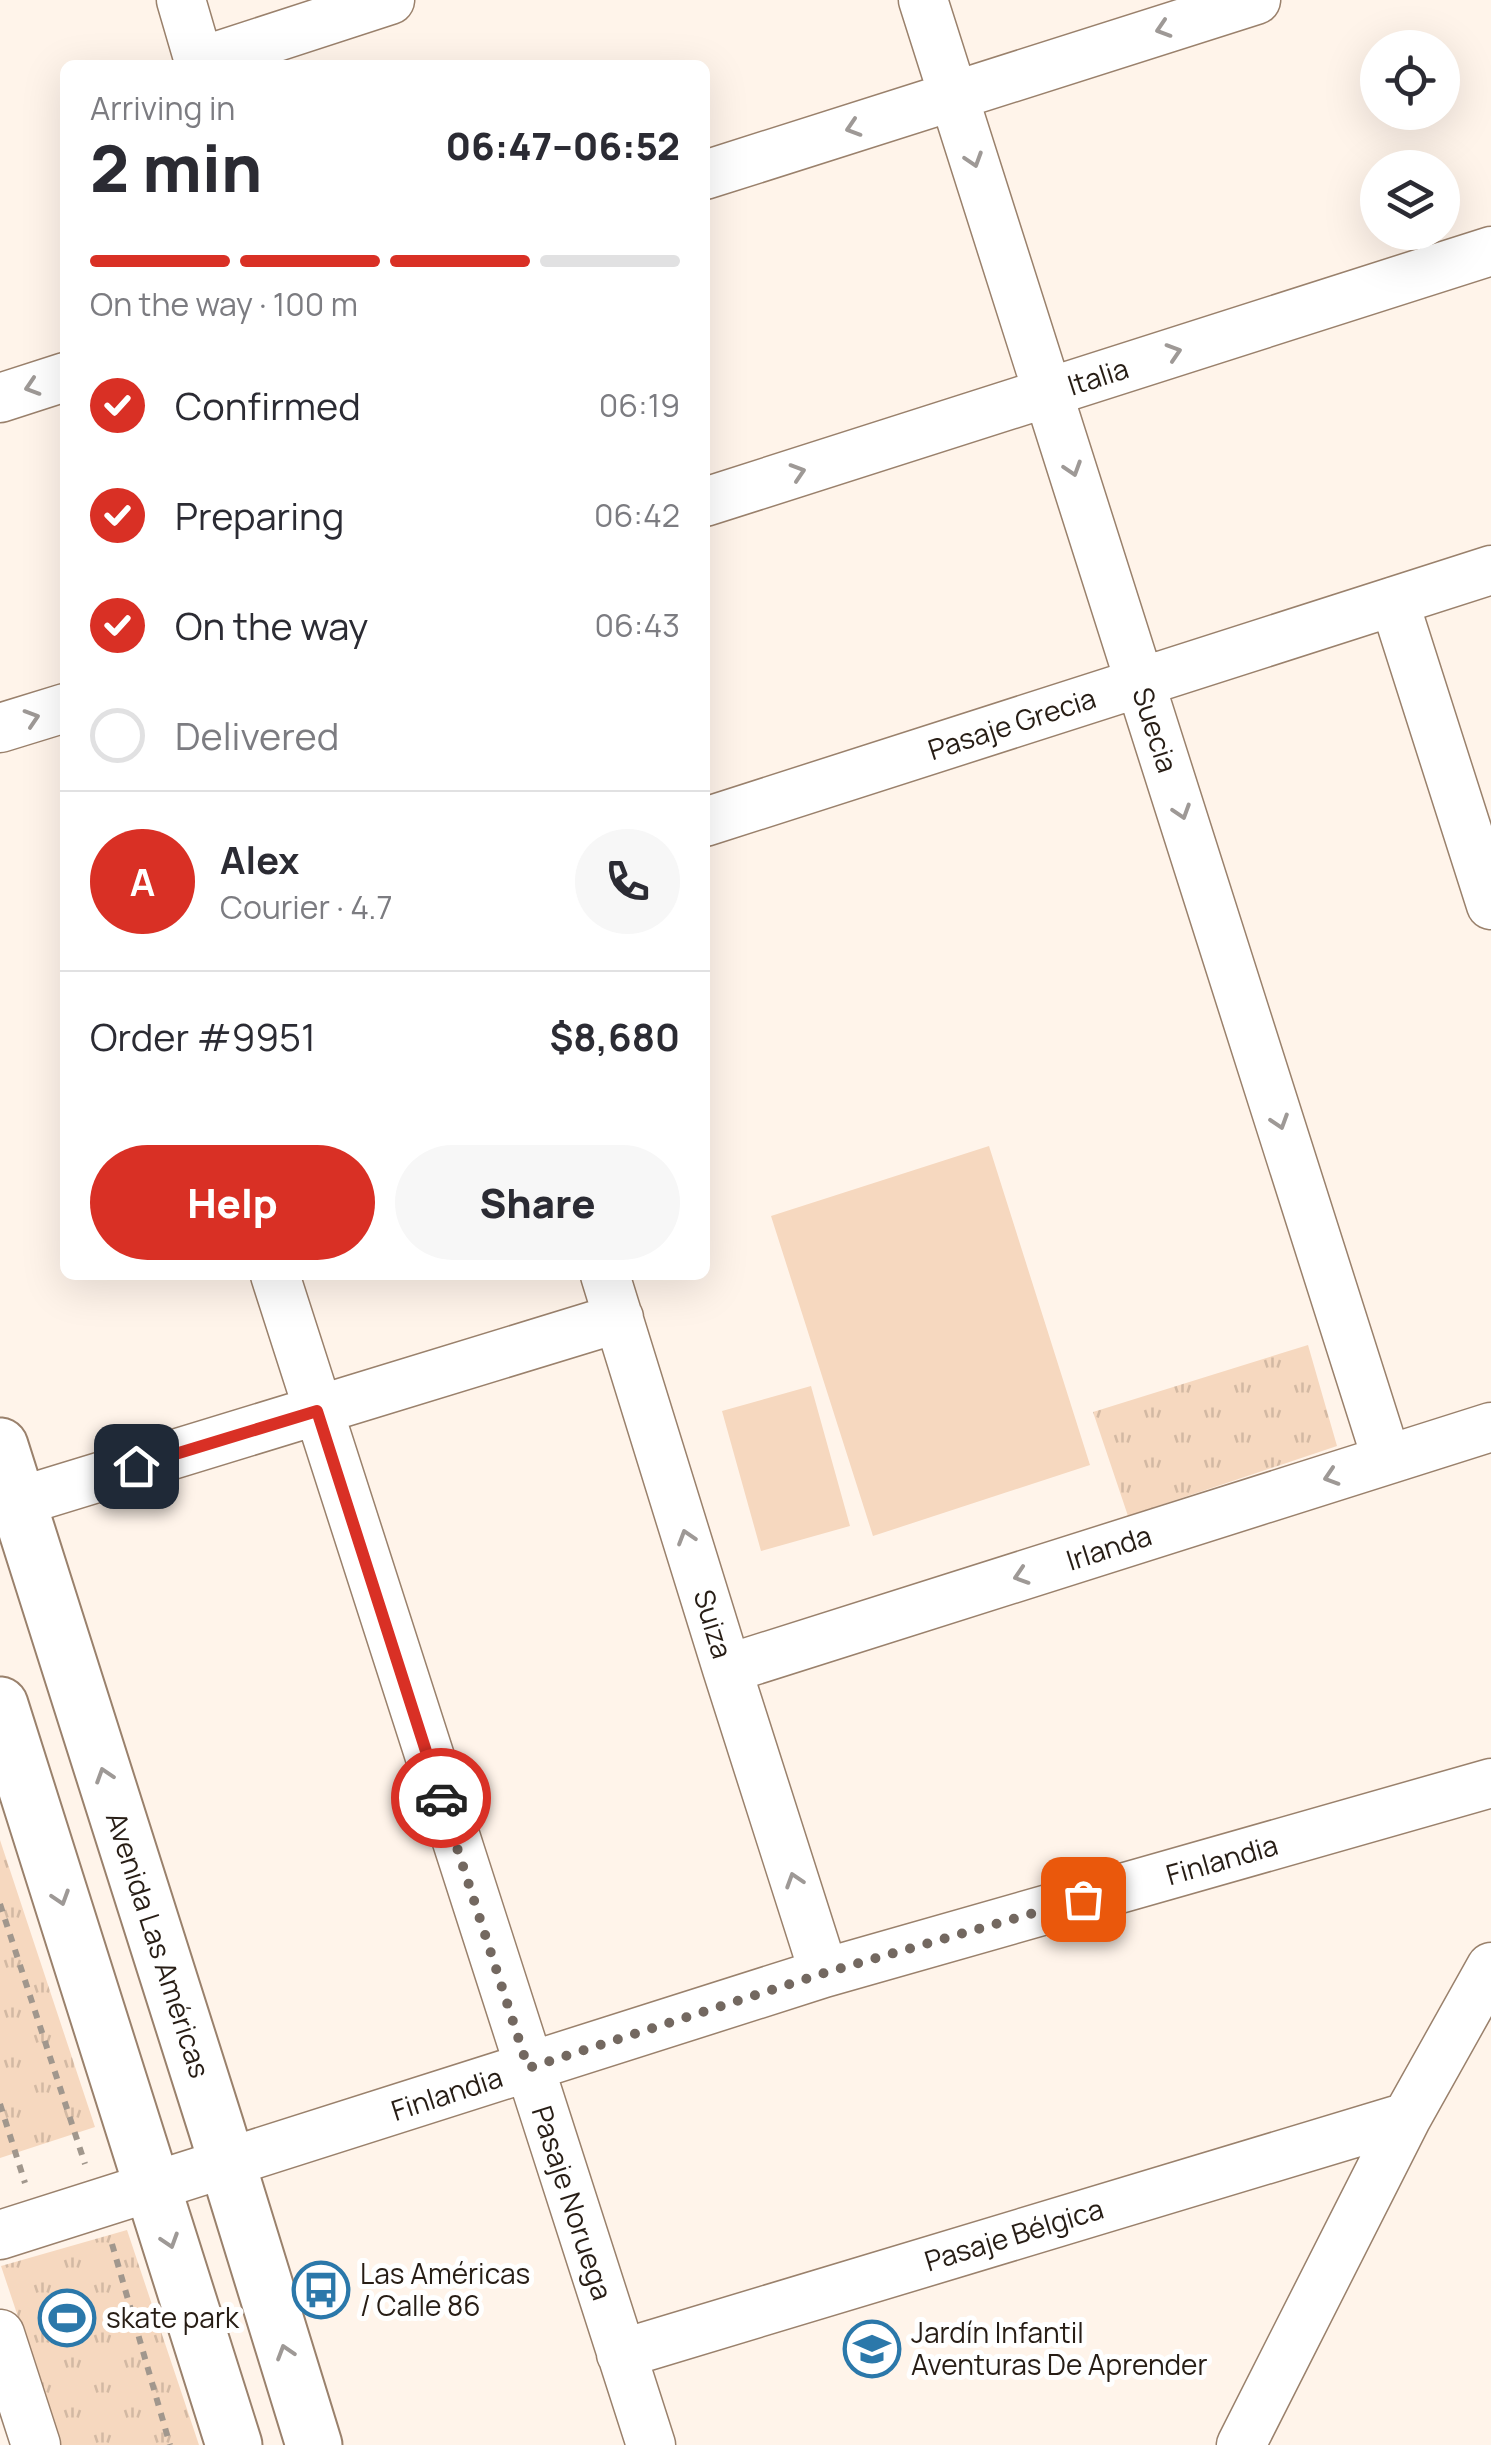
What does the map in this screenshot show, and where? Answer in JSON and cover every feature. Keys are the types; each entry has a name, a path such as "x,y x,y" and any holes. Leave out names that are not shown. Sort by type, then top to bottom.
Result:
{"main road":[{"name":"Avenida Las Américas","path":"0,1446 314,2445"},
{"path":"0,1705 234,2445"}],"street":[{"path":"181,0 199,60"},
{"path":"209,60 390,0"},
{"name":"Suecia","path":"924,0 1387,1460"},
{"path":"710,172 1256,0"},
{"name":"Italia","path":"710,500 1491,250"},
{"path":"0,398 60,379"},
{"name":"Pasaje Grecia","path":"710,820 1491,570"},
{"path":"1394,602 1491,905"},
{"path":"0,728 60,710"},
{"name":"Pasaje Noruega","path":"277,1280 651,2445"},
{"path":"18,1502 317,1411 612,1296"},
{"name":"Suiza","path":"612,1296 824,1973"},
{"name":"Irlanda","path":"727,1669 1491,1427"},
{"name":"Finlandia","path":"0,2235 824,1973 1491,1783"},
{"path":"1241,2445 1407,2117 1491,1967"},
{"name":"Pasaje Bélgica","path":"620,2354 1407,2117"},
{"path":"0,2334 36,2445"}],"path":[{"path":"0,1904 86,2167"},
{"path":"0,2104 25,2183"},
{"path":"109,2232 170,2445"}],"green space":[{"path":"989,1146 1090,1465 873,1536 771,1216"},
{"path":"1308,1345 1337,1446 1128,1516 1093,1412"},
{"path":"811,1386 850,1526 761,1551 722,1411"},
{"path":"0,1840 95,2127 0,2158"},
{"path":"127,2230 199,2445 61,2445 1,2266"}],"way so far":[{"path":"441,1798 528,2068 824,1973 1083,1899"}],"place":[{"name":"Las Américas / Calle 86","path":"321,2290"},
{"name":"skate park","path":"67,2318"},
{"name":"Jardín Infantil Aventuras De Aprender","path":"872,2349"}],"route":[{"path":"136,1466 317,1411 441,1798"}]}
